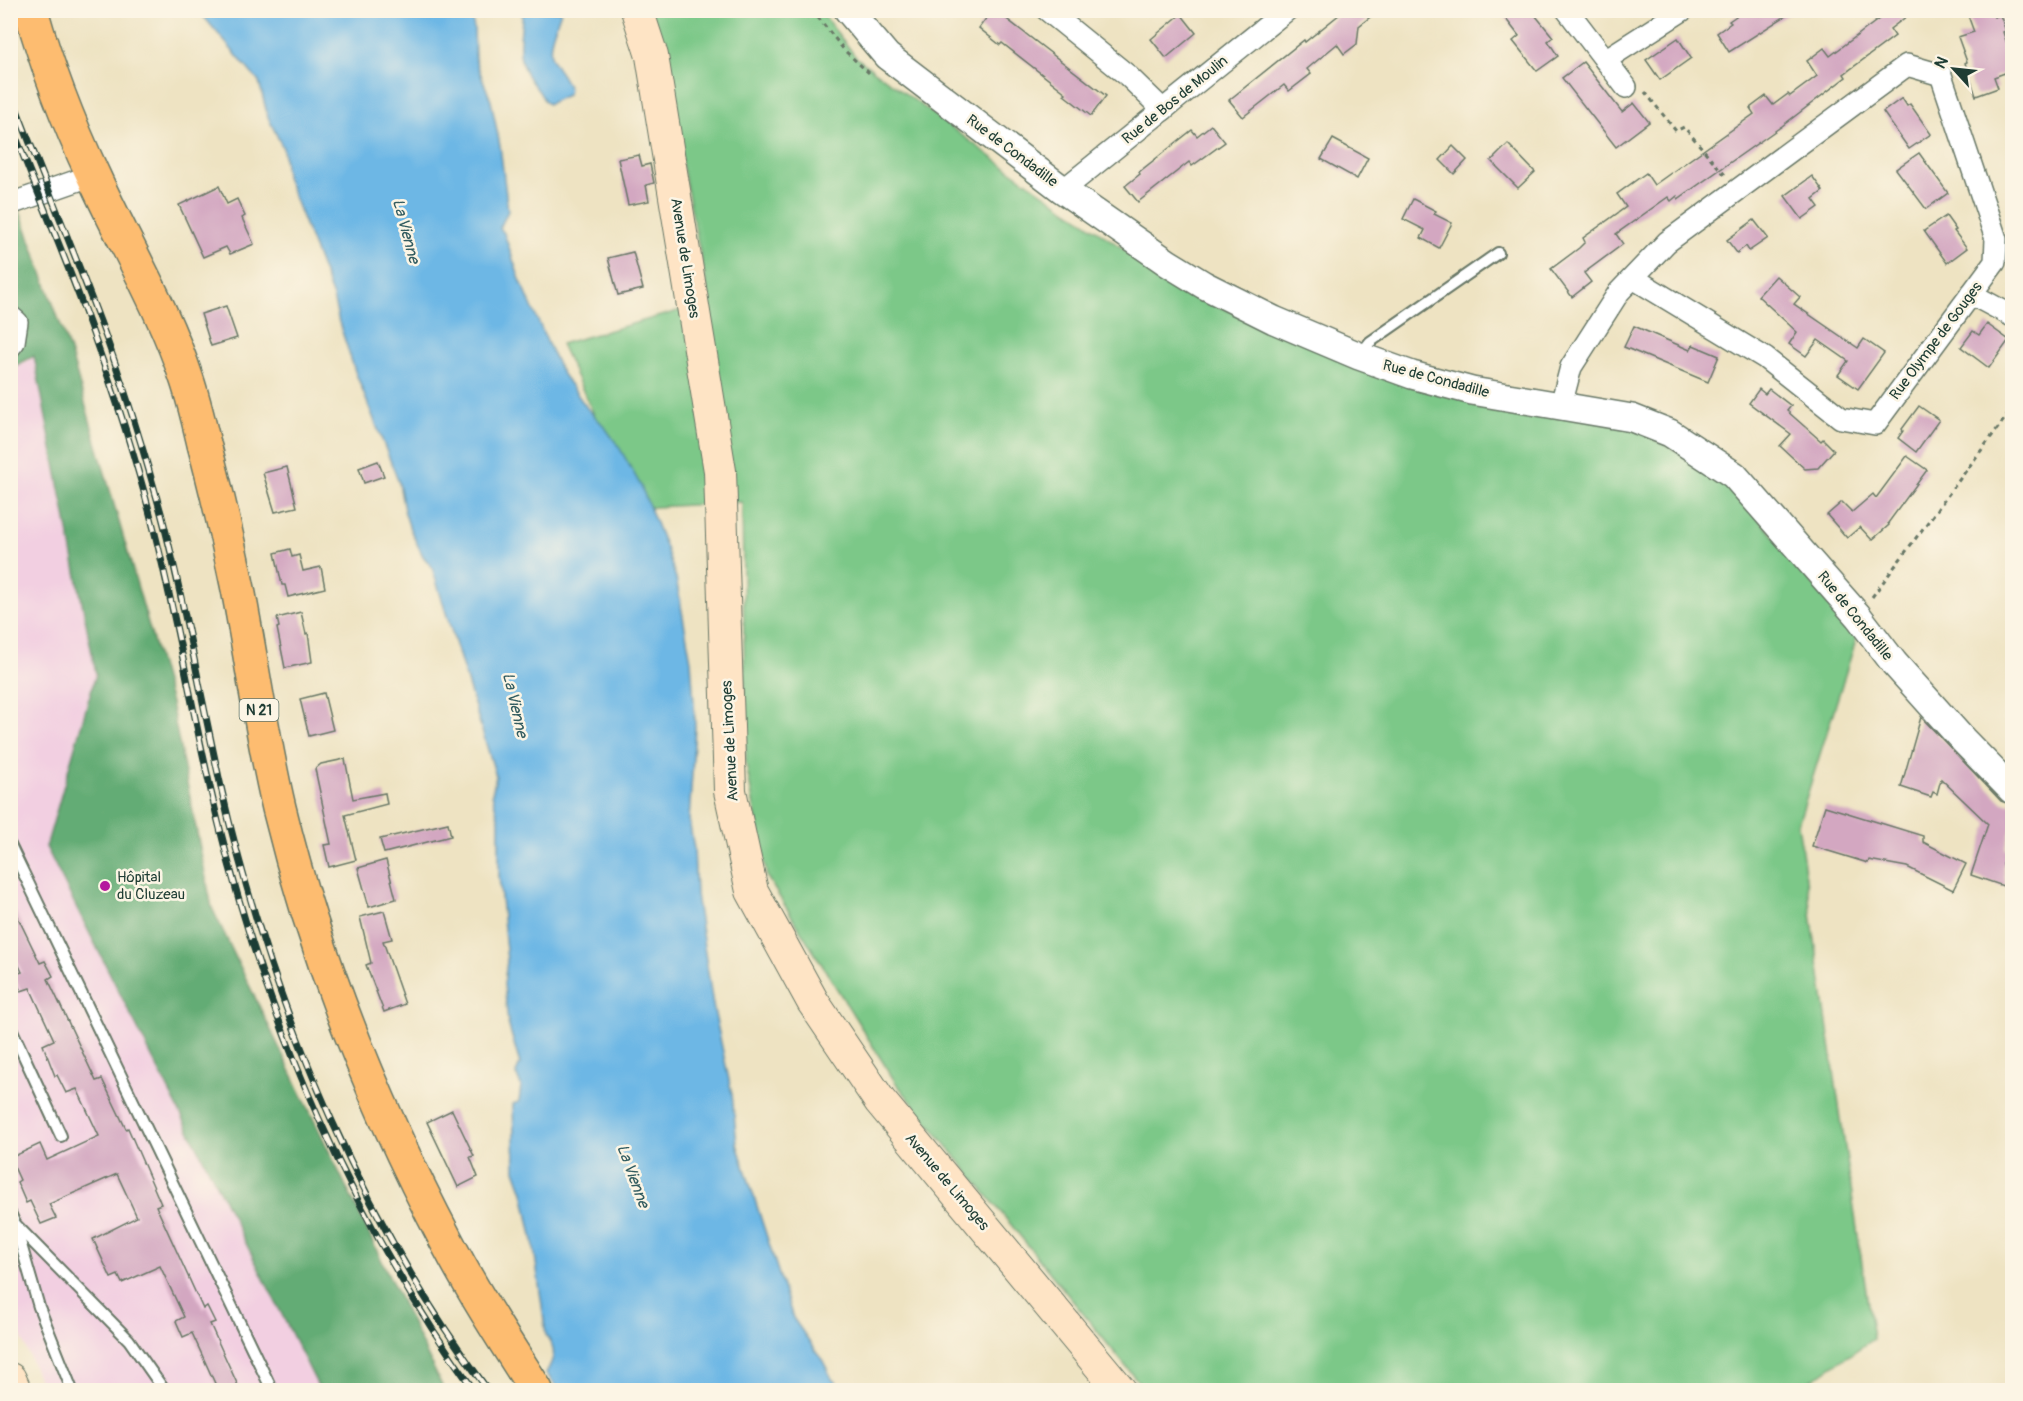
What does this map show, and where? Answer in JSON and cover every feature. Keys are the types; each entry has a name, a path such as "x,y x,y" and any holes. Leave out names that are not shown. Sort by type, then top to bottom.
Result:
{"main road":[{"name":"N 21","path":"31,10 56,86 93,175 154,298 187,380 215,486 238,590 260,717 279,807 302,893 330,981 396,1142 449,1246 536,1390"},
{"name":"Avenue de Limoges","path":"637,10 651,56 720,471 730,791 752,891 813,1002 880,1101 1120,1390"},
{"path":"10,1379 15,1390"}],"street":[{"name":"Rue de Condadille","path":"848,10 887,56 1063,190 1168,263 1204,285 1274,320 1359,356 1412,375 1472,391 1632,417 1670,433 1734,475 1858,616 1894,663 1963,740 2013,790"},
{"path":"1047,10 1127,75 1163,110"},
{"name":"Rue de Bos de Moulin","path":"1063,190 1287,10"},
{"path":"1567,10 1626,87"},
{"path":"1605,60 1683,10"},
{"name":"Rue Olympe de Gouges","path":"1561,405 1571,367 1619,292 1667,242 1907,65 1941,75 1996,238 1995,262 1875,424 1841,418 1765,358 1634,278"},
{"path":"10,204 93,175"},
{"path":"1971,294 2013,316"},
{"path":"10,316 17,322 14,342 10,347"}],"lane":[{"path":"1359,356 1370,342 1498,253"},
{"path":"10,845 272,1390"},
{"path":"10,1026 61,1136"},
{"path":"13,1219 39,1307 72,1390"},
{"path":"13,1219 129,1340 164,1390"}],"path":[{"path":"1626,87 1636,81 1676,131 1684,127 1737,190"},
{"path":"1858,616 2013,409"}],"shaded area":[{"name":"Hôpital du Cluzeau","path":"58,343 208,926 434,1390 43,1390 10,1309 10,371"}],"green space":[{"path":"651,11 820,11 857,58 1004,166 1187,293 1364,367 1633,428 1722,474 1857,637 1798,824 1873,1339 1797,1390 1145,1390 896,1083 767,877 746,764 742,502 638,508 561,344 710,302"},
{"path":"10,184 70,351 171,703 212,908 444,1390 320,1390 46,847 96,674 34,356 11,368"}],"water":[{"name":"La Vienne","path":"199,11 471,11 475,59 491,101 500,146 508,211 500,228 562,373 619,447 641,486 676,578 691,661 694,703 695,727 689,820 694,849 696,894 713,1005 732,1094 737,1144 793,1318 823,1361 832,1379 844,1390 559,1390 546,1373 554,1354 546,1335 533,1241 523,1192 515,1170 513,1104 519,1102 521,1086 516,1073 520,1064 508,1023 504,984 507,961 499,876 499,820 492,794 496,776 432,567 423,556 410,529 399,483 355,371 333,297 286,176 283,148 268,117 259,82"},
{"path":"523,11 561,11 550,49 555,65 569,90 567,95 548,104 529,79 521,61"}],"building":[{"path":"992,10 995,10 1106,96 1091,116 1064,95 1066,93 979,28"},
{"path":"1345,10 1379,10 1359,26 1357,44 1344,54 1337,44 1307,69 1311,74 1289,91 1284,85 1243,117 1229,100"},
{"path":"1499,10 1531,10 1553,37 1548,41 1558,56 1537,71 1513,41 1519,36"},
{"path":"1745,10 1795,10 1729,52 1717,33"},
{"path":"1891,10 1915,10 1890,29 1895,36 1844,74 1846,77 1782,126 1678,199 1677,196 1671,201 1668,197 1616,234 1623,244 1584,273 1591,282 1572,297 1551,269 1579,248 1585,242 1583,238 1626,207 1617,194 1646,173 1654,185 1754,114 1750,108 1766,96 1773,105 1788,94 1790,96 1817,76 1807,61 1824,48 1830,56"},
{"path":"1966,10 1991,10 1994,17 2000,15 2013,61 2013,70 1994,77 1998,88 1976,96 1958,37 1974,32"},
{"path":"1181,14 1196,33 1166,58 1151,39"},
{"path":"1678,38 1691,58 1660,80 1646,60"},
{"path":"1583,62 1622,112 1634,103 1649,122 1616,147 1562,78"},
{"path":"1902,98 1907,106 1910,104 1931,134 1909,149 1883,112"},
{"path":"1211,125 1225,142 1192,166 1189,162 1138,202 1125,186 1192,130 1197,136"},
{"path":"1333,139 1368,158 1357,179 1321,159"},
{"path":"1508,144 1535,172 1518,188 1491,161"},
{"path":"1453,146 1467,160 1454,174 1440,160"},
{"path":"1919,153 1948,193 1926,209 1896,169"},
{"path":"639,155 642,166 650,164 654,183 646,185 649,201 628,205 618,159"},
{"path":"1812,176 1823,191 1813,199 1819,207 1802,219 1785,196"},
{"path":"219,186 227,204 237,199 245,216 242,218 254,244 230,254 226,247 203,257 179,205"},
{"path":"1413,199 1436,211 1434,214 1452,223 1439,248 1421,238 1425,230 1403,219"},
{"path":"1946,216 1967,248 1947,263 1924,231"},
{"path":"1754,220 1768,238 1749,251 1746,246 1737,253 1727,240"},
{"path":"633,252 643,289 618,295 608,258"},
{"path":"1776,276 1800,297 1794,304 1858,348 1864,339 1884,353 1858,389 1838,375 1848,361 1818,340 1806,356 1789,344 1797,332 1758,296"},
{"path":"226,306 237,338 211,346 201,314"},
{"path":"1987,324 2009,340 1989,368 1961,347 1973,331 1979,335"},
{"path":"1634,326 1690,350 1693,345 1719,356 1708,382 1624,347"},
{"path":"1759,389 1765,394 1769,389 1791,406 1787,411 1834,450 1818,468 1805,469 1780,446 1791,434 1749,403"},
{"path":"1919,406 1939,420 1916,452 1898,438"},
{"path":"1907,456 1927,470 1888,523 1889,525 1872,540 1860,527 1847,538 1827,515 1842,502 1852,512 1873,494 1876,498"},
{"path":"378,461 384,476 364,483 359,468"},
{"path":"287,467 297,507 275,512 263,473"},
{"path":"290,549 292,557 299,555 303,571 321,567 325,588 288,597 285,585 282,585 275,553"},
{"path":"301,612 306,634 308,633 312,662 285,668 277,618"},
{"path":"324,693 333,730 309,736 300,699"},
{"path":"1921,717 2001,801 2013,805 2013,823 2005,849 2013,851 2013,866 2003,863 2006,887 1971,875 1988,824 1941,779 1937,794 1933,792 1931,797 1901,787"},
{"path":"345,759 353,799 385,793 387,804 345,815 356,860 329,867 324,845 331,844 315,769 321,764"},
{"path":"1825,806 1923,836 1923,842 1966,864 1953,890 1907,867 1869,860 1868,863 1812,846"},
{"path":"448,823 451,836 384,853 380,839"},
{"path":"386,860 396,899 369,907 358,868"},
{"path":"10,901 40,963 45,961 53,976 48,979 96,1081 102,1079 126,1129 128,1128 161,1204 156,1206 203,1309 207,1306 215,1322 210,1324 240,1390 218,1390 192,1333 183,1337 176,1321 184,1317 160,1266 122,1283 118,1275 111,1278 93,1239 137,1217 117,1174 49,1204 56,1218 41,1224 30,1201 26,1203 17,1182 20,1180 10,1158 40,1144 47,1160 99,1136 77,1089 66,1093 57,1075 55,1076 43,1045 54,1040 30,988 21,991 13,975 22,972 10,946"},
{"path":"384,911 392,939 383,941 405,1004 384,1012 366,965 371,963 360,917"},
{"path":"452,1110 474,1156 470,1157 478,1177 458,1187 427,1122"}],"railway":[{"path":"10,92 122,382 171,551 229,821 273,972 300,1046 331,1118 402,1259 443,1326 488,1390"},
{"path":"10,122 87,317 132,450 160,552 218,821 238,897 288,1045 352,1189 389,1258 430,1325 474,1390"}],"place":[{"name":"Hôpital du Cluzeau","path":"105,886"}]}
